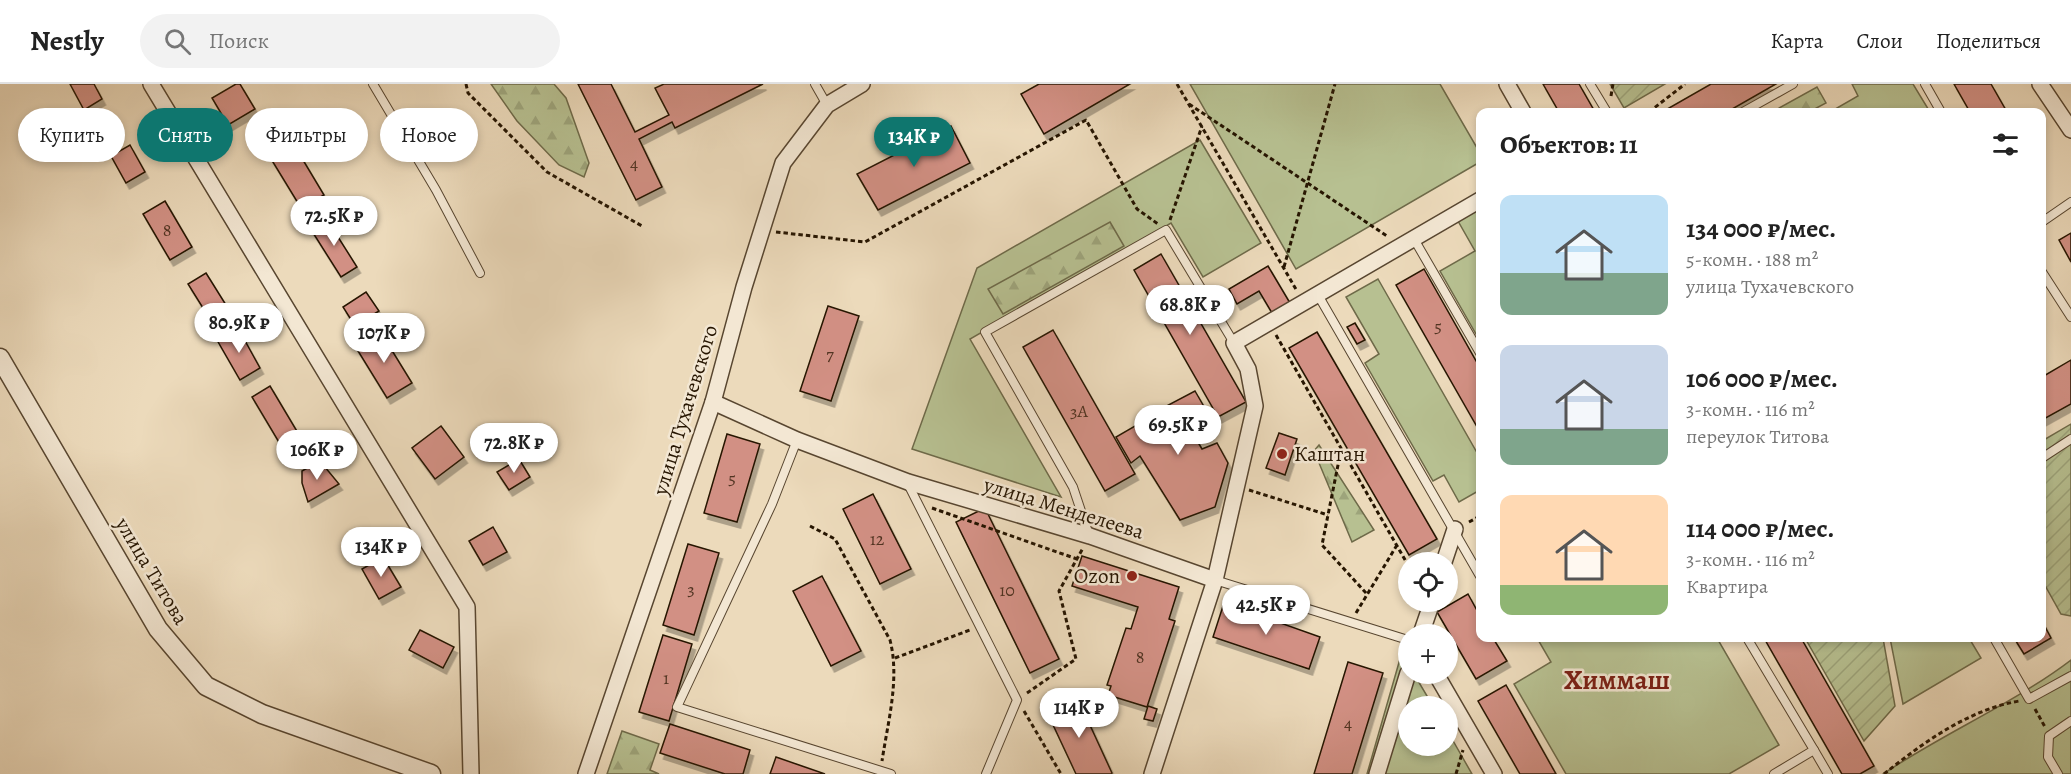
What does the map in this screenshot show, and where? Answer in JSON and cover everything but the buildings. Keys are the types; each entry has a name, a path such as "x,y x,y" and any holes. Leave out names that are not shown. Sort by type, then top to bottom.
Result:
{"street":[{"path":"151,84 467,607 471,774"},
{"name":"улица Тухачевского","path":"586,774 713,402 783,163 827,105 862,84"},
{"path":"1507,84 1521,108"},
{"path":"2040,84 2071,130"},
{"path":"1152,774 1215,580 1255,406 1248,369 1234,343 1476,202"},
{"name":"улица Титова","path":"0,358 158,629 206,686 262,714 430,774"},
{"name":"улица Менделеева","path":"713,402 797,440 908,482 1090,536 1215,580"},
{"path":"1447,552 1455,529"},
{"path":"1377,774 1405,684"},
{"path":"1442,684 1494,774"}],"lane":[{"path":"373,84 436,190 480,273"},
{"path":"815,84 827,105"},
{"path":"1590,84 1604,108"},
{"path":"1750,108 1793,84"},
{"path":"1925,84 1939,108"},
{"path":"2046,219 2071,202"},
{"path":"1090,536 1073,487 985,332 1166,230 1234,343"},
{"path":"1408,242 1476,347"},
{"path":"2046,278 2071,317"},
{"path":"1318,295 1476,568"},
{"path":"2046,455 2071,439"},
{"path":"797,440 772,504 677,707 891,774"},
{"path":"908,482 1017,700 986,774"},
{"name":"улица Менделеева","path":"1215,580 1398,637"},
{"path":"1749,642 1828,774"},
{"path":"1996,642 2029,699 2071,676"},
{"path":"2058,774 2048,757 2049,736 2071,721"},
{"path":"1774,774 1814,750"}],"path":[{"path":"466,84 468,93 547,172 642,226"},
{"path":"1177,84 1304,303"},
{"path":"1283,268 1335,84"},
{"path":"1654,108 1685,84"},
{"path":"1189,104 1307,183 1408,242"},
{"path":"762,231 865,242 1086,120 1137,209 1166,230 1202,126"},
{"path":"1269,323 1401,552"},
{"path":"1341,448 1322,545 1367,594"},
{"path":"1236,486 1328,515"},
{"path":"918,503 1077,559"},
{"path":"810,526 835,539 890,640 895,658 880,770"},
{"path":"1061,774 1017,700 1076,659 1059,591 1090,536"},
{"path":"1350,622 1397,545"},
{"path":"895,658 980,626"},
{"path":"1884,774 1942,732 1993,706 2029,699 2049,736"}],"green space":[{"path":"491,84 554,84 566,98 589,163 584,177 559,165 517,121"},
{"path":"1190,84 1440,84 1476,146 1476,164 1296,269"},
{"path":"1610,84 1665,84 1624,108"},
{"path":"1852,84 1913,84 1928,108 1837,108 1858,96"},
{"path":"1817,87 1826,103 1817,108 1779,108"},
{"path":"1200,140 1261,243 1203,277 1171,223 970,339 1061,497 912,449 977,268"},
{"path":"1476,210 1476,334 1440,271 1475,251 1458,221"},
{"path":"1110,222 1124,246 1003,314 988,289"},
{"path":"1378,279 1476,451 1476,492 1459,502 1444,475 1433,481 1365,363 1379,354 1346,297"},
{"path":"2071,424 2071,616 2061,614 2046,587 2046,439"},
{"path":"1319,445 1374,530 1352,542 1314,451"},
{"path":"1539,642 1719,642 1779,745 1729,774 1566,774 1514,684 1551,662"},
{"path":"1807,642 1884,642 1895,706 1864,741"},
{"path":"1891,642 1971,642 1981,658 1903,704"},
{"path":"2071,660 2071,774 1883,774 2026,691"},
{"path":"1398,666 1398,684 1420,684 1427,696 1398,696 1398,756 1458,756 1458,750 1472,774 1367,774"},
{"path":"622,731 659,744 650,770 659,774 607,774"}],"place":[{"name":"Каштан","path":"1282,454"},
{"name":"Ozon","path":"1132,576"}],"district":[{"name":"Химмаш","path":"1617,680"}]}
